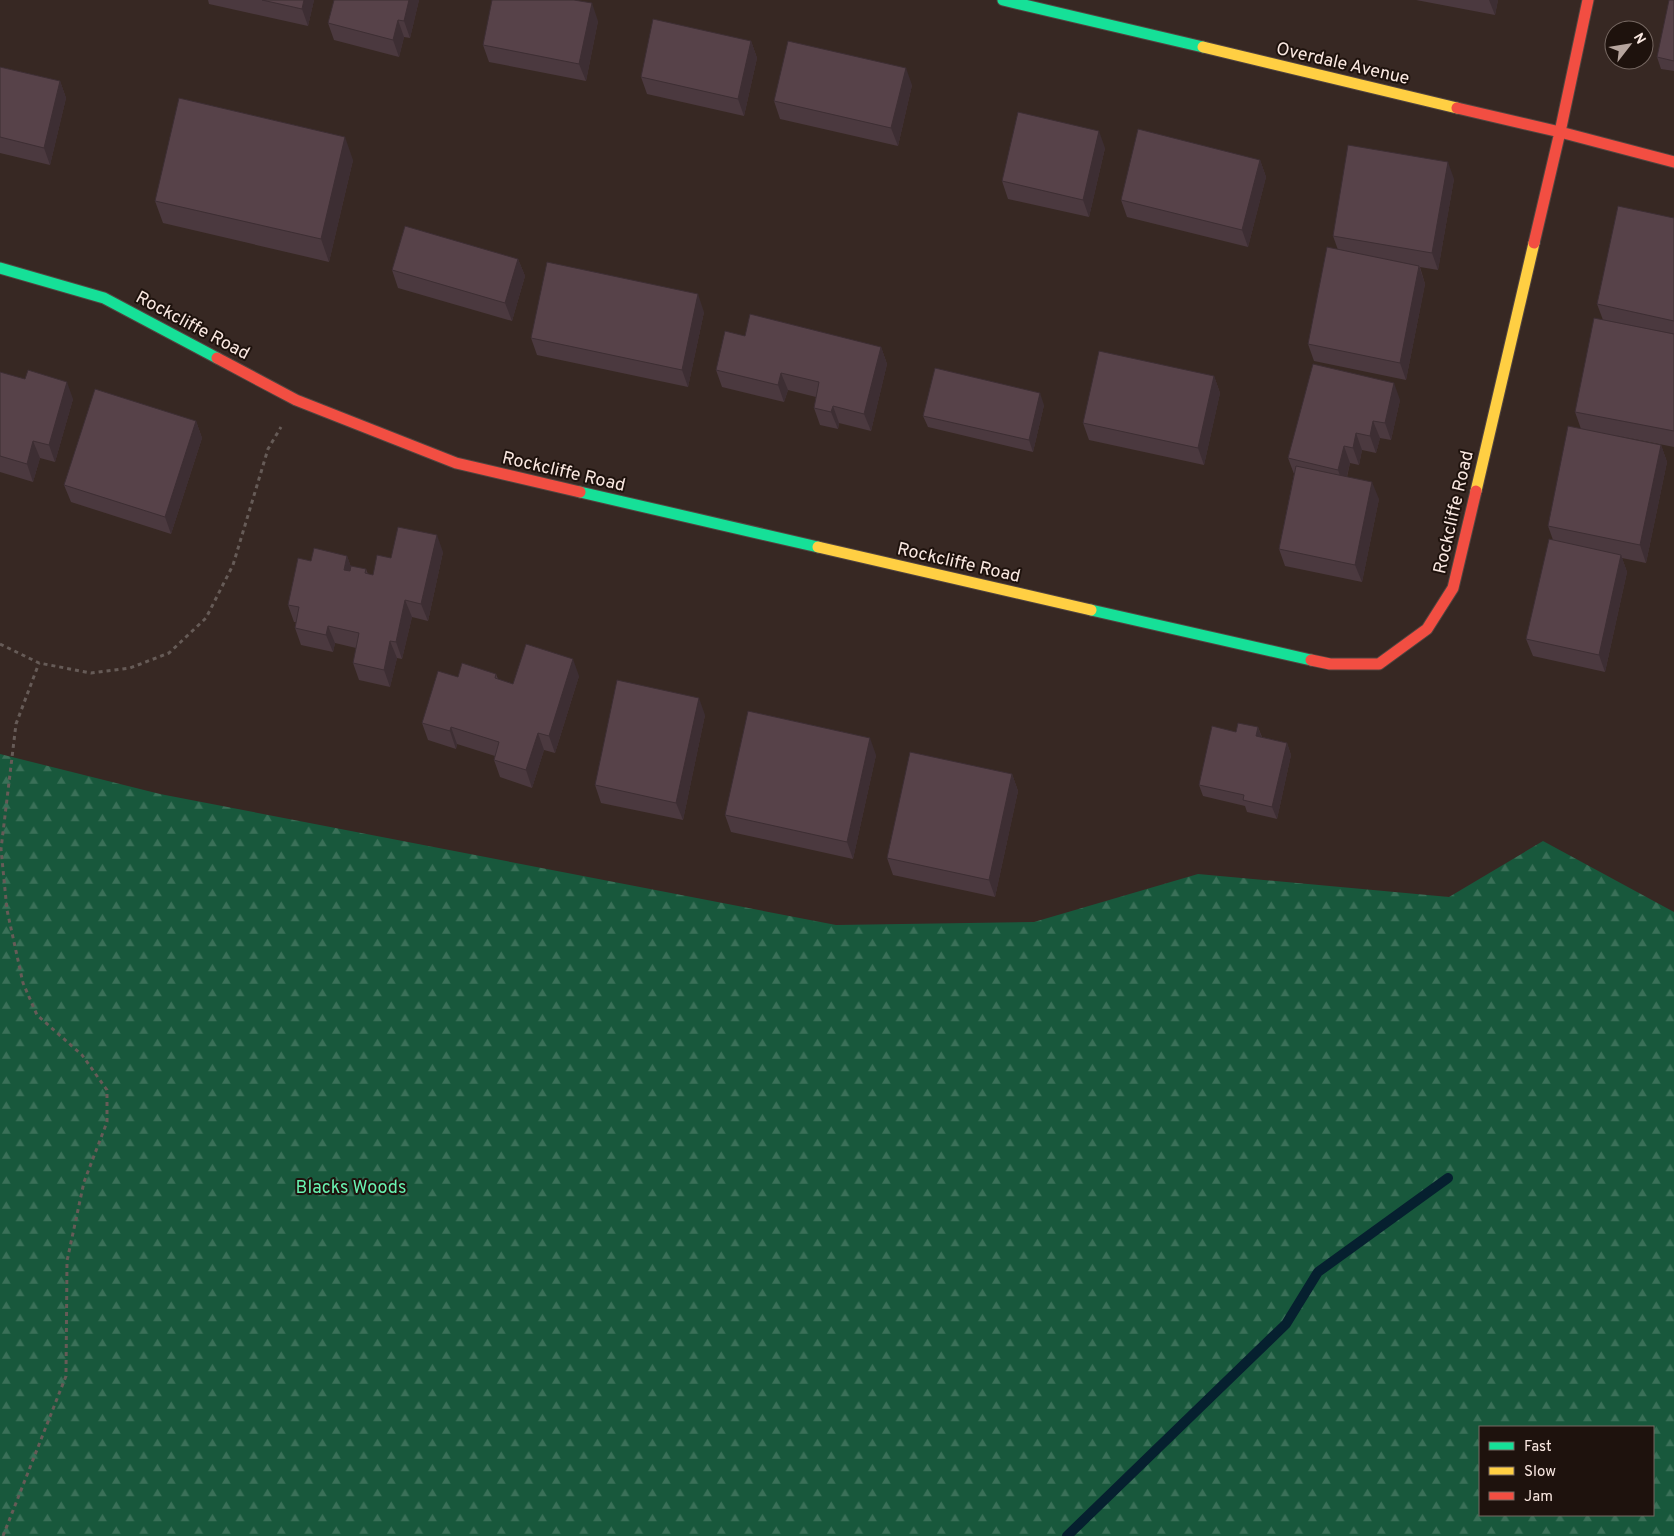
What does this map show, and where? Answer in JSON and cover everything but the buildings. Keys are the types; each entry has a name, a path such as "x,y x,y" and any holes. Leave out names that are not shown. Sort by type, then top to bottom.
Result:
{"street":[{"name":"Overdale Avenue","path":"1003,0 1560,132 1674,162"},
{"name":"Rockcliffe Road","path":"0,268 104,298 296,400 456,463 711,524 1330,664 1379,664 1427,629 1453,588 1560,132 1588,0"}],"path":[{"path":"0,644 39,663 91,673 130,668 169,652 206,618 233,565 268,449 296,400"},
{"path":"3,1536 66,1376 67,1261 84,1182 107,1122 107,1090 82,1055 37,1015 23,983 7,910 1,849 16,724 39,663"}],"green space":[{"name":"Blacks Woods","path":"0,754 160,794 836,925 1034,922 1198,874 1449,897 1543,841 1674,912 1674,1536 0,1536"}],"waterway":[{"path":"1067,1536 1286,1324 1318,1272 1448,1178"}],"traffic: fast":[{"path":"1003,0 1203,47"},
{"path":"0,268 104,298 217,358"},
{"path":"580,492 818,547"},
{"path":"1091,610 1311,660"}],"traffic: slow":[{"path":"1203,47 1457,108"},
{"path":"1476,491 1534,243"},
{"path":"818,547 1091,610"}],"traffic: jam":[{"path":"1534,243 1588,0"},
{"path":"1457,108 1560,132 1674,162"},
{"path":"217,358 296,400 456,463 580,492"},
{"path":"1311,660 1330,664 1379,664 1427,629 1453,588 1476,491"}]}
